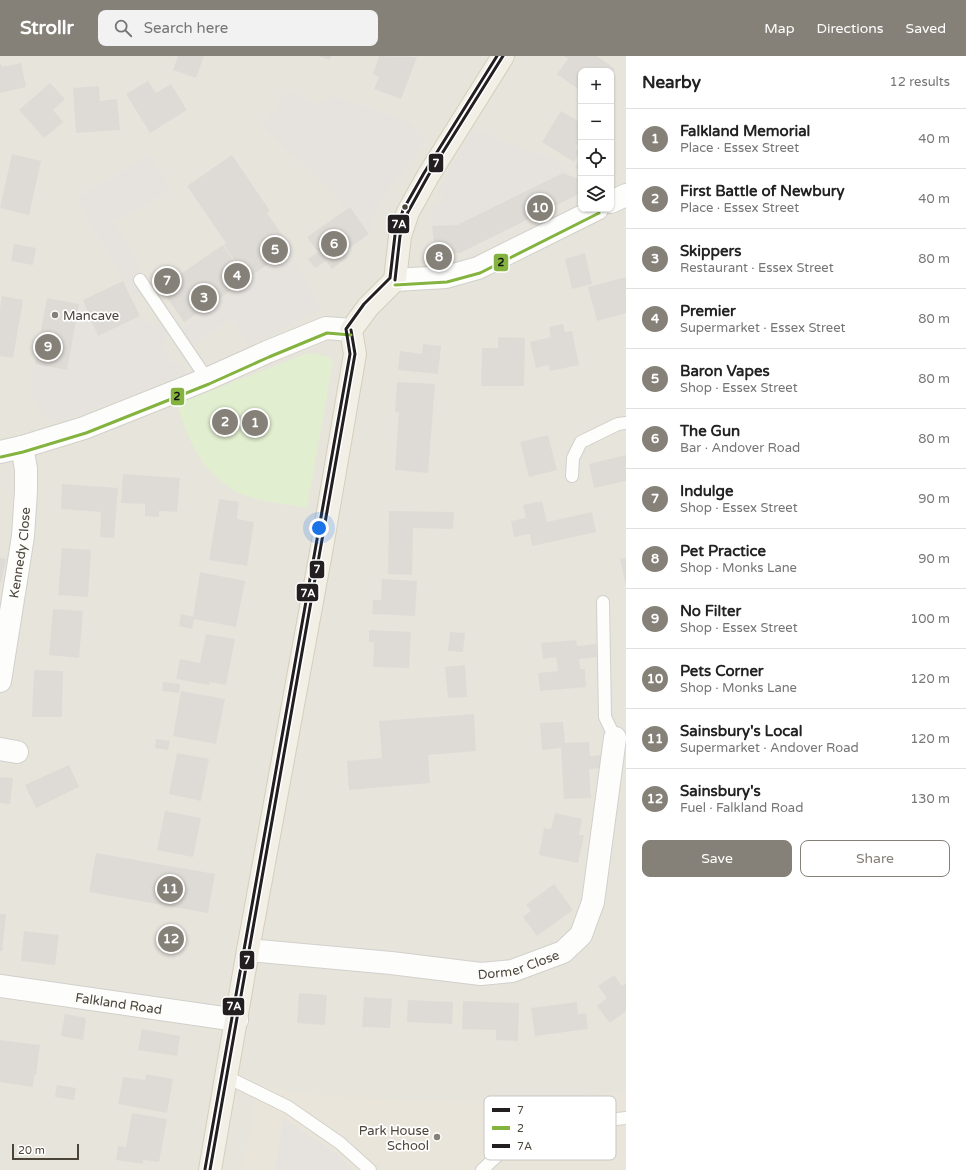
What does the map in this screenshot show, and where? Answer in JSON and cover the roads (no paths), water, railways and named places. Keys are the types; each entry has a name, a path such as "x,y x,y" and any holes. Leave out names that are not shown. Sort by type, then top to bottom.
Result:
{"main road":[{"path":"210,1170 248,950 322,547 355,354 351,330 368,307 396,280 400,236 408,212 428,176 503,56"}],"street":[{"path":"614,201 626,195"},
{"path":"396,280 446,277 471,271 591,212"},
{"path":"0,452 22,447 84,428 207,379 326,328 351,330"},
{"name":"Kennedy Close","path":"0,681 23,536 26,476 22,447"},
{"name":"Dormer Close","path":"248,950 391,962 481,974 512,971 563,952 581,935 593,902 615,738"},
{"name":"Falkland Road","path":"0,986 237,1020"}],"lane":[{"path":"140,280 207,379"},
{"path":"572,476 573,458 581,442 618,424 626,423"},
{"path":"603,602 605,717 615,738"},
{"path":"227,1077 288,1107 340,1143 370,1170"},
{"path":"616,1119 626,1118"},
{"path":"482,1170 493,1160"}],"place":[{"name":"Pets Corner","path":"540,208"},
{"name":"The Gun","path":"334,244"},
{"name":"Baron Vapes","path":"275,250"},
{"name":"Pet Practice","path":"439,257"},
{"name":"Premier","path":"237,276"},
{"name":"Indulge","path":"167,281"},
{"name":"Skippers","path":"204,298"},
{"name":"Mancave","path":"55,315"},
{"name":"No Filter","path":"48,347"},
{"name":"First Battle of Newbury","path":"225,422"},
{"name":"Falkland Memorial","path":"255,423"},
{"name":"Sainsbury's Local","path":"170,889"},
{"name":"Sainsbury's","path":"171,939"},
{"name":"Park House School","path":"437,1137"}]}
